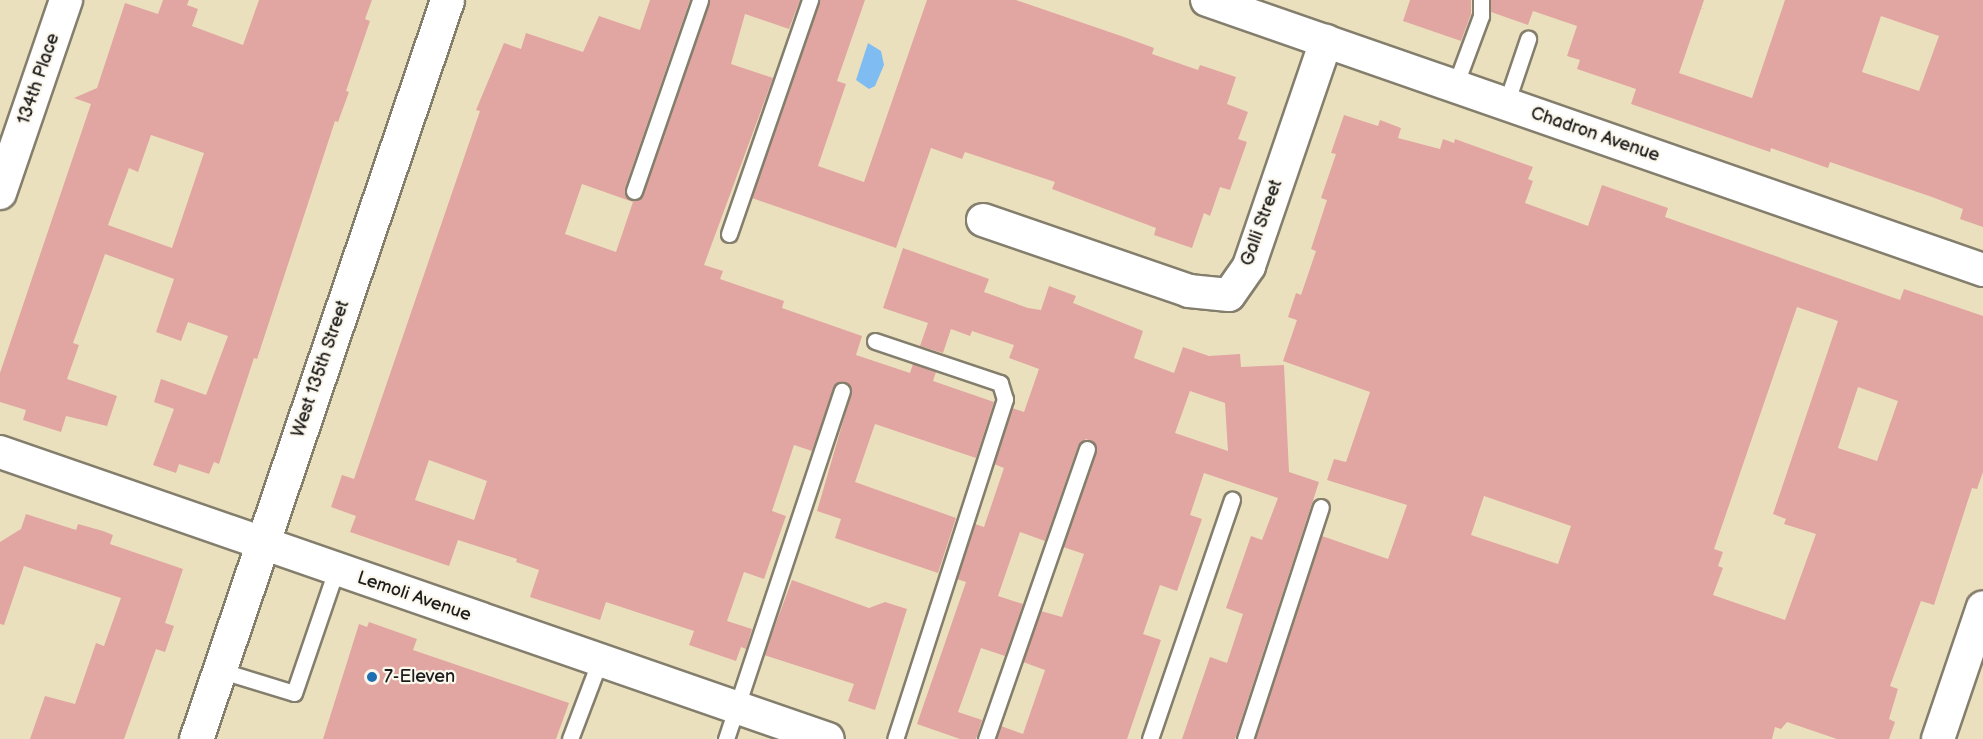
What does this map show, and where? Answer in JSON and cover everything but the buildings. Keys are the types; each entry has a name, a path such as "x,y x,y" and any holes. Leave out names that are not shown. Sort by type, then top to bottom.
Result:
{"street":[{"name":"134th Place","path":"0,193 66,0"},
{"name":"West 135th Street","path":"196,739 447,0"},
{"name":"Chadron Avenue","path":"1207,0 1983,270"},
{"name":"Galli Street","path":"983,220 1190,291 1229,295 1249,266 1326,41"},
{"name":"Lemoli Avenue","path":"0,452 821,738"},
{"path":"1938,739 1976,650 1983,606"}],"lane":[{"path":"634,191 700,0"},
{"path":"729,234 810,0"},
{"path":"1455,86 1481,16 1481,0"},
{"path":"1506,104 1528,39"},
{"path":"875,341 999,383 1005,399 895,739"},
{"path":"726,739 842,391"},
{"path":"986,739 1087,449"},
{"path":"1150,739 1232,500"},
{"path":"1245,739 1321,507"},
{"path":"219,670 294,693 336,570"},
{"path":"570,739 600,660"}],"water":[{"path":"868,43 881,51 884,65 875,86 869,89 856,80"}],"place":[{"name":"7-Eleven","path":"372,677"}]}
